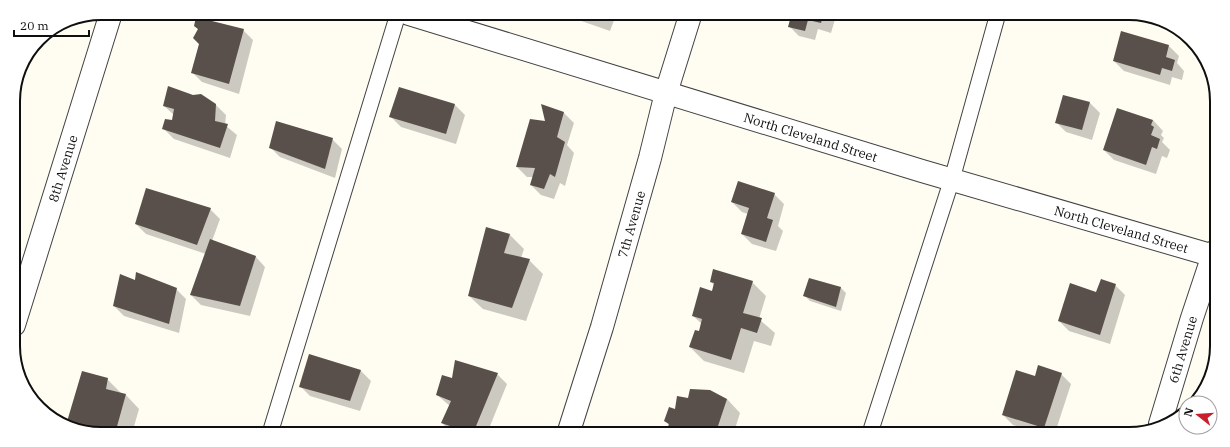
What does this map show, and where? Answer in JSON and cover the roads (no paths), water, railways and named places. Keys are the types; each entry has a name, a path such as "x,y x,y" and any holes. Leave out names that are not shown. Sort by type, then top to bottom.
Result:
{"street":[{"name":"8th Avenue","path":"20,306 109,20"},
{"name":"North Cleveland Street","path":"429,20 952,179 1210,253"},
{"name":"7th Avenue","path":"571,427 602,327 650,158 666,93 689,20"},
{"name":"6th Avenue","path":"1161,420 1192,318 1210,266"}],"lane":[{"path":"272,427 396,20"},
{"path":"872,427 952,179 996,20"}]}
